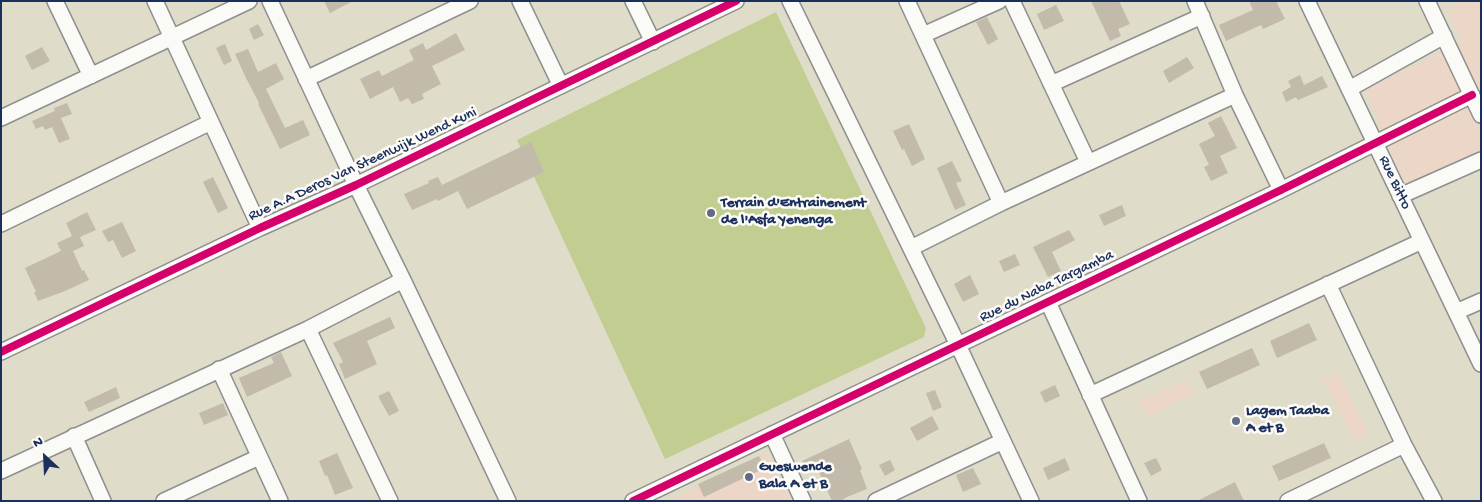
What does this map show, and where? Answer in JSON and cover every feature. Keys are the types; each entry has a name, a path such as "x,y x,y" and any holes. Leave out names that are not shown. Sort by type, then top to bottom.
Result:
{"street":[{"path":"55,1 91,76"},
{"path":"155,1 260,228"},
{"path":"2,115 91,76 249,1"},
{"path":"270,1 508,501"},
{"path":"306,79 470,1"},
{"path":"520,1 561,86"},
{"path":"633,1 653,42"},
{"name":"Rue A.A Deros Van Steenwijk Wend Kuni","path":"1,352 260,228 356,185 736,1"},
{"path":"790,1 958,345 1031,501"},
{"path":"907,1 1001,203"},
{"path":"923,35 1000,1"},
{"path":"1012,1 1088,162"},
{"path":"1195,1 1235,95 1281,190"},
{"name":"Rue Bitto","path":"1307,1 1481,364"},
{"path":"1433,3 1444,36 1481,115"},
{"path":"1051,84 1202,16"},
{"path":"1349,89 1444,36"},
{"path":"911,248 1001,203 1235,95"},
{"name":"Rue du Naba Targamba","path":"633,501 1281,190 1472,95"},
{"path":"1,224 211,122"},
{"path":"1400,196 1481,160"},
{"path":"1090,395 1422,241"},
{"path":"1,471 308,329 403,280"},
{"path":"1328,284 1404,445 1434,501"},
{"path":"1456,312 1481,301"},
{"path":"1048,302 1139,501"},
{"path":"308,329 390,501"},
{"path":"219,369 280,501"},
{"path":"772,434 803,501"},
{"path":"74,436 103,501"},
{"path":"876,501 906,494 1003,442"},
{"path":"1288,501 1404,445"},
{"path":"164,501 259,456"}],"shaded area":[{"path":"1463,1 1481,1 1481,155 1406,189 1365,89 1461,43 1449,10"},
{"path":"1338,372 1368,434 1354,441 1323,380"},
{"path":"1186,379 1194,394 1147,416 1140,401"},
{"name":"Gueswende Bala A et B","path":"768,453 791,501 668,501"}],"green space":[{"name":"Terrain d'Entrainement de l'Asfa Yenenga","path":"776,12 926,328 924,337 665,459 517,140"}],"building":[{"path":"324,1 353,1 330,13"},
{"path":"1091,1 1119,1 1130,24 1118,29 1121,36 1110,41"},
{"path":"1249,1 1276,1 1285,19 1263,29 1261,25 1226,41 1219,25 1253,10"},
{"path":"1056,5 1064,21 1044,30 1037,14"},
{"path":"987,17 998,39 988,45 976,22"},
{"path":"258,24 264,35 254,40 249,29"},
{"path":"456,33 465,50 432,66 441,84 422,94 424,99 412,104 408,98 400,102 393,87 370,99 360,79 379,70 382,76 414,60 409,50 423,43 426,50"},
{"path":"225,44 232,61 224,65 216,48"},
{"path":"42,47 50,61 32,70 25,56"},
{"path":"248,49 258,72 276,63 284,79 266,89 285,128 303,120 310,135 280,149 235,54"},
{"path":"1187,57 1194,68 1169,83 1163,71"},
{"path":"1300,75 1304,85 1322,76 1328,87 1298,100 1296,97 1286,102 1282,92 1291,87 1288,81"},
{"path":"67,103 72,114 61,118 70,139 59,143 52,127 45,130 43,126 36,129 32,121 55,111 54,108"},
{"path":"1221,116 1237,148 1220,156 1228,173 1211,181 1204,167 1209,165 1199,144 1215,136 1208,123"},
{"path":"909,124 925,159 912,166 893,131"},
{"path":"531,142 544,172 467,209 458,191 438,201 437,199 412,210 404,194 438,177 442,185"},
{"path":"952,161 962,181 956,183 966,205 955,210 937,168"},
{"path":"213,177 228,208 218,213 203,182"},
{"path":"1122,205 1126,216 1104,226 1099,215"},
{"path":"87,212 96,230 80,237 84,246 73,251 82,271 84,270 89,280 38,301 25,268 61,251 57,243 72,236 66,223"},
{"path":"122,222 136,251 122,258 113,240 108,242 102,231"},
{"path":"1069,230 1075,240 1052,252 1061,271 1048,277 1033,247"},
{"path":"1015,254 1020,265 1004,272 999,261"},
{"path":"970,275 979,294 963,302 954,284"},
{"path":"390,317 395,328 367,341 377,364 345,379 339,364 343,362 333,343"},
{"path":"1309,323 1317,340 1277,358 1270,341"},
{"path":"1252,348 1260,365 1207,389 1199,372"},
{"path":"281,352 292,376 247,397 239,378 274,363 271,357"},
{"path":"1055,385 1060,396 1045,403 1040,392"},
{"path":"116,387 120,398 89,412 84,402"},
{"path":"935,390 942,407 933,411 926,393"},
{"path":"389,391 399,411 389,416 378,396"},
{"path":"223,403 228,415 204,425 199,413"},
{"path":"932,416 939,429 917,441 910,428"},
{"path":"849,439 862,469 860,470 867,489 841,501 832,501 817,468 807,472 802,461"},
{"path":"1324,443 1331,458 1279,481 1272,466"},
{"path":"337,453 353,488 335,495 319,461"},
{"path":"759,456 765,468 704,497 698,484"},
{"path":"1065,458 1070,470 1048,480 1043,468"},
{"path":"1156,458 1162,470 1151,476 1144,463"},
{"path":"890,460 895,470 885,476 879,465"},
{"path":"973,468 981,484 963,492 956,475"},
{"path":"1235,482 1244,501 1197,501"}],"cycle path":[{"path":"1,352 260,228 356,185 736,1"},
{"path":"633,501 1281,190 1472,95"}],"place":[{"name":"Terrain d'Entrainement de l'Asfa Yenenga","path":"711,213"},
{"name":"Lagem Taaba A et B","path":"1236,421"},
{"name":"Gueswende Bala A et B","path":"749,477"}]}
